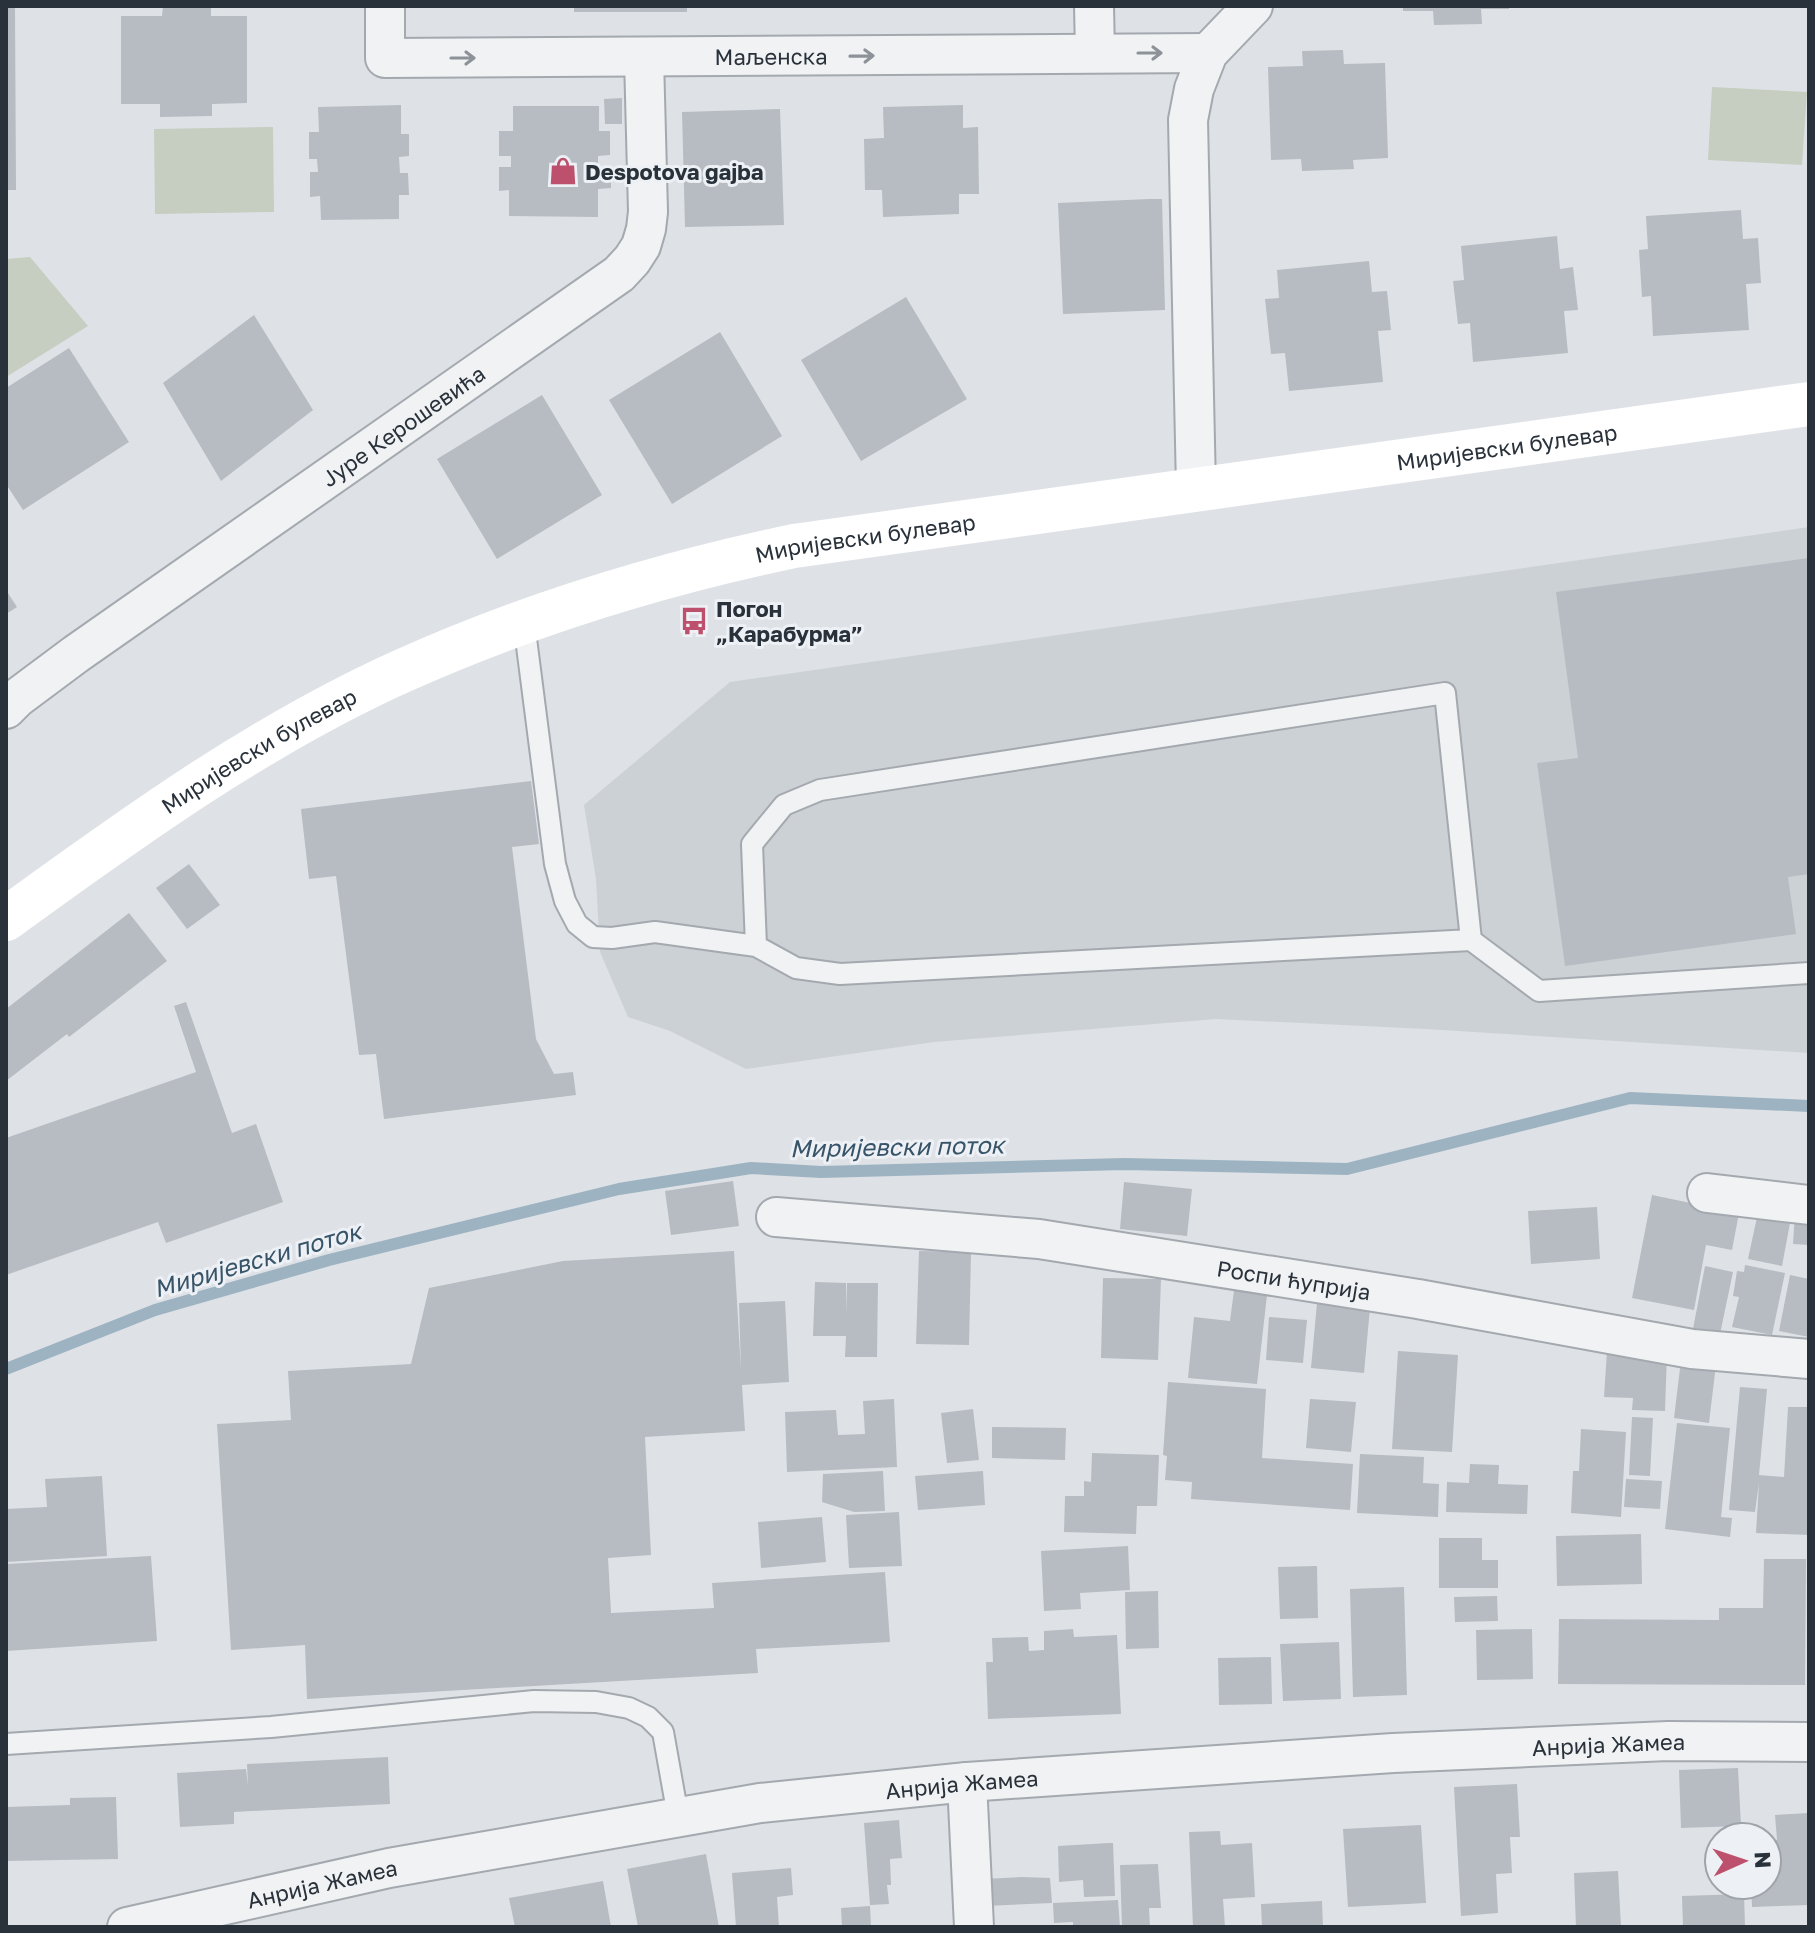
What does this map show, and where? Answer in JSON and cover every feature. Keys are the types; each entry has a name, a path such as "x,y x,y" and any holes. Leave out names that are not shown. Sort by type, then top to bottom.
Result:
{"main road":[{"name":"Миријевски булевар","path":"6,919 135,827 271,740 401,671 593,598 721,562 794,546 1809,404"}],"street":[{"name":"Маљенска","path":"385,6 385,58 1208,53"},
{"path":"1094,6 1095,53"},
{"path":"1196,488 1188,120 1194,89 1208,53 1253,6"},
{"name":"Јуре Керошевића","path":"6,709 76,654 619,274 641,246 648,212 644,58"},
{"path":"1707,1193 1809,1205"},
{"name":"Роспи ћуприја","path":"776,1217 1039,1239 1403,1296 1692,1349 1809,1359"},
{"name":"Анрија Жамеа","path":"127,1927 389,1868 760,1803 967,1782 1393,1753 1668,1741 1809,1742"},
{"path":"967,1782 974,1927"}],"lane":[{"path":"524,623 555,864 565,901 577,924 593,937 612,938 655,932 756,946 796,968 840,974 1471,940 1539,991 1809,973"},
{"path":"756,946 752,844 784,805 820,790 1445,693 1471,940"},
{"path":"6,1744 271,1727 534,1701 596,1702 629,1708 648,1717 663,1732 678,1816"}],"shaded area":[{"path":"1809,527 1809,1053 1216,1019 934,1042 746,1069 670,1031 628,1017 600,952 596,879 584,805 730,682"}],"green space":[{"path":"1712,87 1807,92 1802,165 1708,160"},
{"path":"273,127 274,212 155,214 154,129"},
{"path":"30,257 88,326 6,377 6,259"}],"building":[{"path":"6,6 15,6 16,190 6,190"},
{"path":"163,6 211,6 211,16 247,16 247,103 212,104 212,116 160,117 160,104 121,104 121,16 162,16"},
{"path":"574,6 687,6 687,12 574,12"},
{"path":"1403,6 1509,6 1509,9 1481,9 1482,24 1434,25 1433,11 1403,11"},
{"path":"1343,50 1344,64 1385,63 1388,158 1353,160 1354,169 1302,171 1301,159 1271,160 1268,67 1303,66 1302,51"},
{"path":"622,98 622,124 605,124 604,99"},
{"path":"401,105 401,134 409,134 409,156 399,157 400,173 408,173 409,195 399,195 399,219 321,220 320,196 310,197 310,172 318,172 317,159 309,159 309,132 319,132 318,107"},
{"path":"963,105 963,128 978,127 979,194 959,194 959,214 883,217 882,190 865,190 864,139 884,138 883,107"},
{"path":"513,106 599,106 599,131 610,131 610,155 598,156 598,170 611,170 611,188 598,189 598,217 509,216 509,190 499,191 499,167 511,167 511,156 499,156 499,131 513,131"},
{"path":"780,109 784,225 685,227 682,112"},
{"path":"1162,199 1165,310 1063,314 1058,203"},
{"path":"1741,210 1743,239 1758,238 1761,283 1746,284 1749,330 1653,336 1651,296 1642,297 1639,250 1648,249 1646,216"},
{"path":"1557,236 1560,269 1573,267 1578,310 1564,311 1568,353 1473,362 1470,323 1458,324 1453,281 1464,280 1461,246"},
{"path":"1369,261 1372,292 1387,291 1391,330 1378,331 1383,382 1289,391 1285,353 1271,354 1265,299 1279,298 1277,270"},
{"path":"906,297 967,399 861,461 801,360"},
{"path":"254,315 313,410 221,481 163,383"},
{"path":"720,332 782,436 672,504 609,400"},
{"path":"69,348 129,442 23,510 6,484 6,388"},
{"path":"542,395 602,495 497,559 437,459"},
{"path":"1809,558 1809,874 1788,877 1796,934 1565,966 1537,763 1578,758 1556,592"},
{"path":"6,590 17,607 6,614"},
{"path":"531,781 539,844 512,847 536,1039 554,1074 573,1072 576,1095 384,1119 376,1054 359,1055 336,876 309,879 301,809"},
{"path":"189,864 220,905 187,929 156,888"},
{"path":"129,913 167,961 6,1081 6,1009"},
{"path":"186,1002 232,1133 256,1124 283,1202 166,1243 158,1222 6,1275 6,1138 196,1072 174,1006"},
{"path":"733,1181 739,1226 671,1235 665,1191"},
{"path":"1124,1182 1192,1189 1187,1236 1120,1229"},
{"path":"1652,1195 1739,1213 1732,1250 1706,1245 1694,1310 1632,1298"},
{"path":"1597,1207 1600,1259 1531,1264 1528,1211"},
{"path":"1795,1212 1809,1213 1809,1245 1793,1244"},
{"path":"1757,1217 1790,1223 1782,1266 1748,1259"},
{"path":"734,1251 741,1370 739,1303 785,1301 789,1382 742,1385 745,1431 645,1437 651,1555 608,1558 611,1613 714,1608 712,1583 885,1572 890,1642 756,1649 758,1673 307,1699 305,1645 231,1650 217,1424 291,1420 288,1371 411,1364 429,1288 563,1261"},
{"path":"919,1251 971,1252 969,1345 916,1344"},
{"path":"1745,1265 1785,1273 1772,1335 1732,1327 1739,1297 1733,1296 1737,1271 1744,1272"},
{"path":"1705,1266 1733,1272 1720,1334 1693,1329"},
{"path":"1790,1275 1809,1279 1809,1337 1779,1331"},
{"path":"1103,1278 1161,1279 1158,1360 1101,1358"},
{"path":"815,1282 846,1283 846,1313 847,1283 878,1283 877,1357 845,1357 846,1336 813,1336"},
{"path":"1235,1283 1268,1286 1257,1384 1188,1378 1194,1317 1230,1321"},
{"path":"1317,1303 1370,1308 1364,1373 1311,1368"},
{"path":"1269,1317 1307,1320 1303,1363 1266,1360"},
{"path":"1398,1351 1458,1355 1452,1452 1392,1449"},
{"path":"1607,1351 1667,1353 1665,1411 1632,1410 1633,1398 1604,1397"},
{"path":"1682,1352 1717,1356 1709,1423 1674,1418"},
{"path":"1168,1382 1266,1389 1262,1458 1353,1464 1350,1510 1191,1499 1192,1482 1165,1480 1167,1456 1163,1455"},
{"path":"1740,1387 1767,1389 1759,1475 1784,1477 1788,1407 1809,1407 1809,1535 1756,1533 1759,1483 1755,1512 1729,1510"},
{"path":"894,1399 897,1467 787,1472 785,1412 836,1410 838,1435 865,1434 863,1401"},
{"path":"1310,1399 1356,1402 1351,1452 1306,1448"},
{"path":"973,1409 979,1460 947,1463 941,1413"},
{"path":"1632,1417 1653,1418 1650,1476 1629,1475"},
{"path":"1677,1423 1730,1428 1721,1517 1732,1518 1730,1537 1665,1529"},
{"path":"992,1427 1066,1428 1065,1460 992,1458"},
{"path":"1581,1429 1626,1432 1621,1517 1571,1513 1573,1471 1579,1471"},
{"path":"1092,1453 1159,1455 1157,1506 1137,1506 1136,1534 1064,1532 1065,1496 1084,1496 1084,1481 1091,1482"},
{"path":"1360,1454 1424,1457 1423,1483 1439,1484 1438,1517 1357,1513"},
{"path":"1470,1464 1499,1465 1498,1484 1528,1485 1527,1514 1446,1512 1447,1482 1469,1483"},
{"path":"883,1471 885,1511 854,1512 822,1502 823,1474"},
{"path":"983,1471 985,1505 918,1510 915,1476"},
{"path":"102,1476 107,1556 6,1562 6,1509 47,1507 45,1479"},
{"path":"1626,1479 1662,1481 1660,1509 1624,1507"},
{"path":"899,1512 902,1566 849,1568 846,1515"},
{"path":"822,1517 826,1562 761,1568 758,1522"},
{"path":"1641,1534 1642,1584 1557,1586 1556,1536"},
{"path":"1439,1538 1482,1538 1482,1560 1498,1560 1498,1588 1439,1588"},
{"path":"1128,1546 1130,1590 1080,1593 1081,1609 1044,1611 1041,1551"},
{"path":"151,1556 157,1641 6,1651 6,1564"},
{"path":"1764,1559 1806,1559 1805,1685 1558,1684 1559,1619 1719,1620 1719,1608 1763,1608"},
{"path":"1317,1566 1318,1618 1280,1619 1278,1567"},
{"path":"1404,1587 1407,1695 1353,1697 1350,1589"},
{"path":"1158,1591 1159,1648 1126,1649 1125,1592"},
{"path":"1497,1596 1498,1621 1455,1622 1454,1597"},
{"path":"1073,1629 1074,1637 1117,1635 1121,1714 988,1719 986,1662 993,1662 992,1638 1028,1637 1029,1651 1044,1650 1044,1631"},
{"path":"1532,1629 1533,1679 1477,1680 1476,1630"},
{"path":"1339,1642 1341,1699 1283,1701 1280,1644"},
{"path":"1271,1657 1272,1704 1219,1705 1218,1658"},
{"path":"388,1757 390,1804 234,1812 234,1824 180,1827 177,1773 246,1769 248,1786 247,1764"},
{"path":"1738,1768 1741,1821 1703,1821 1703,1827 1681,1828 1679,1770"},
{"path":"1517,1784 1520,1837 1510,1837 1512,1873 1496,1874 1498,1913 1461,1916 1454,1787"},
{"path":"116,1797 118,1859 6,1861 6,1807 70,1805 70,1798"},
{"path":"1809,1813 1809,1905 1752,1907 1752,1901 1783,1901 1783,1821 1775,1821 1775,1815"},
{"path":"899,1820 902,1858 890,1859 891,1885 887,1885 889,1904 870,1905 864,1823"},
{"path":"1421,1825 1426,1903 1348,1907 1343,1829"},
{"path":"1220,1831 1221,1845 1252,1843 1255,1897 1223,1899 1225,1927 1193,1927 1189,1832"},
{"path":"1113,1843 1115,1896 1084,1897 1083,1880 1059,1882 1058,1846"},
{"path":"706,1854 719,1927 638,1927 627,1869"},
{"path":"1158,1864 1161,1908 1149,1908 1150,1927 1122,1927 1120,1865"},
{"path":"791,1868 793,1895 777,1897 779,1927 736,1927 732,1873"},
{"path":"1618,1871 1621,1927 1576,1927 1574,1873"},
{"path":"1050,1878 1052,1903 985,1906 984,1879"},
{"path":"603,1881 611,1927 515,1927 509,1898"},
{"path":"1703,1895 1703,1901 1744,1901 1745,1927 1683,1927 1682,1896"},
{"path":"1118,1900 1120,1927 1073,1927 1073,1922 1054,1923 1053,1903"},
{"path":"1322,1901 1323,1927 1262,1927 1261,1904"},
{"path":"870,1906 871,1927 842,1927 841,1908"}],"waterway":[{"name":"Миријевски поток","path":"6,1369 155,1310 329,1260 619,1189 751,1168 821,1172 1125,1164 1347,1169 1630,1098 1809,1106"}],"place":[{"name":"Despotova gajba","path":"563,171"},
{"name":"Погон „Карабурма”","path":"694,621"}]}
